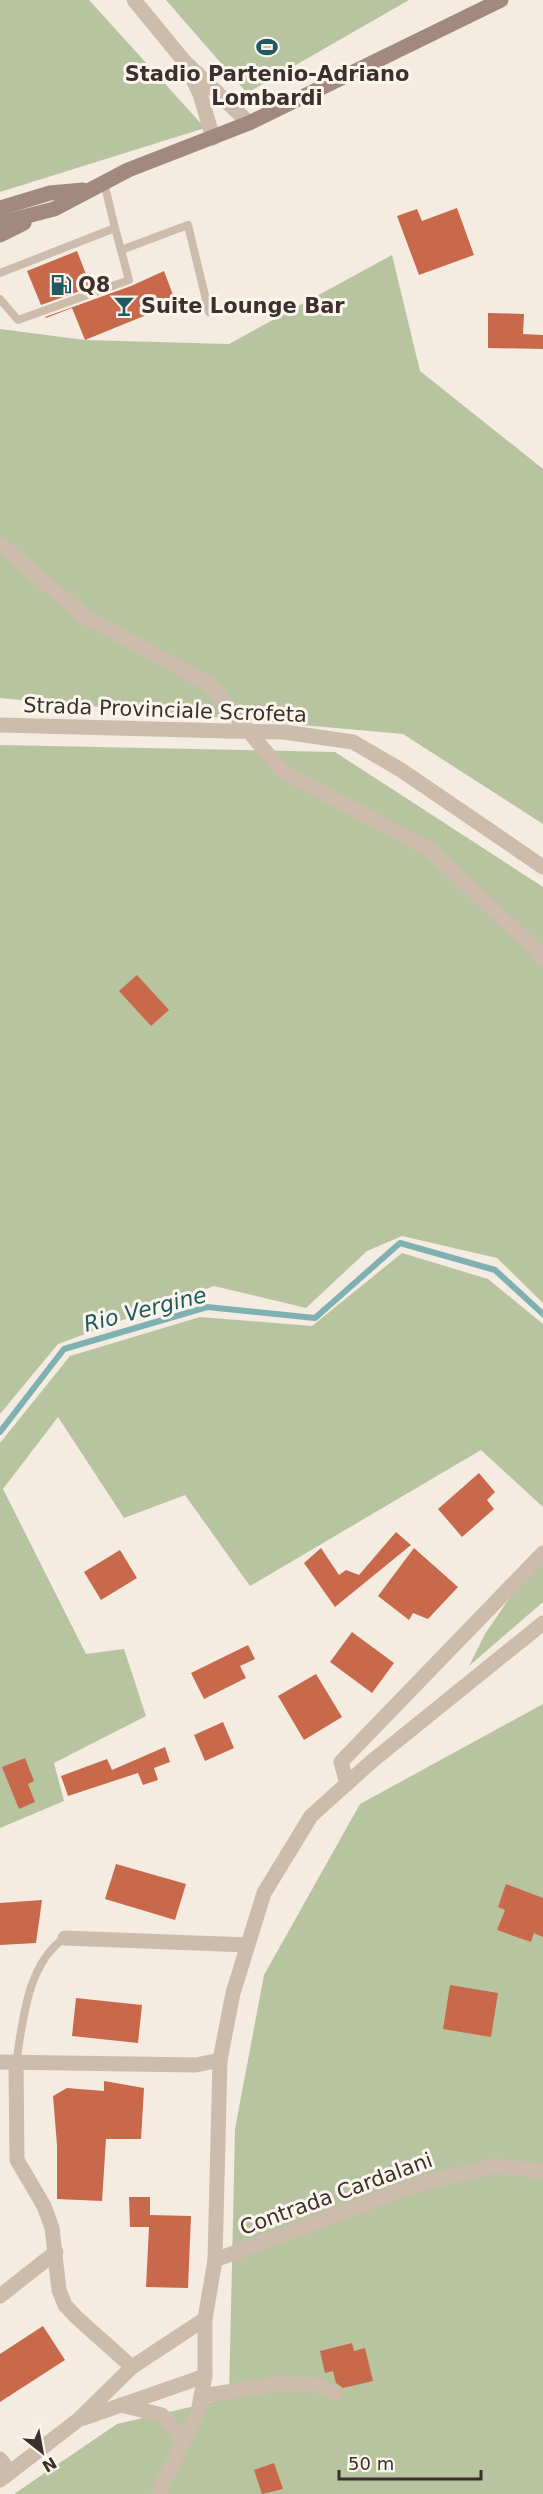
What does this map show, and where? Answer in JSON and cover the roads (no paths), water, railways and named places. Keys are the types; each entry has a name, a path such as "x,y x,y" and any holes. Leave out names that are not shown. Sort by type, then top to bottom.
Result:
{"main road":[{"path":"0,235 145,163 249,123 501,0"},
{"path":"0,208 50,193 98,186"},
{"path":"0,223 54,209"}],"street":[{"path":"134,0 184,61 249,123"},
{"path":"184,61 200,94 213,138"},
{"path":"0,544 84,616 208,684 282,771 430,850 536,950 543,960"},
{"name":"Strada Provinciale Scrofeta","path":"0,725 284,732 353,742 401,770 543,867"},
{"path":"347,1784 341,1762 543,1553"},
{"path":"158,2494 198,2412 205,2376 205,2319 215,2260 220,2060 233,1993 264,1893 311,1816 543,1623"},
{"path":"65,1938 248,1945"},
{"path":"0,2062 196,2066 220,2060"},
{"path":"16,2063 17,2160 44,2206 52,2228 59,2290 66,2305 132,2367"},
{"name":"Contrada Cardalani","path":"215,2260 419,2184 494,2166 543,2171"},
{"path":"0,2296 56,2252"},
{"path":"0,2459 5,2476 78,2420 132,2367 205,2319"},
{"path":"78,2420 205,2376"},
{"path":"201,2396 286,2383 317,2385 335,2393"},
{"path":"121,2405 162,2415 184,2441"}],"lane":[{"path":"0,298 18,320 129,280 115,228 98,186"},
{"path":"121,250 188,225 209,312"},
{"path":"1,271 115,228"},
{"path":"16,2063 35,1972 46,1954 65,1938"}],"waterway":[{"name":"Rio Vergine","path":"0,1432 64,1349 207,1307 315,1318 400,1243 495,1270 543,1314"}],"place":[{"name":"Stadio Partenio-Adriano Lombardi","path":"267,47"},
{"name":"Q8","path":"61,285"},
{"name":"Suite Lounge Bar","path":"124,306"}]}
